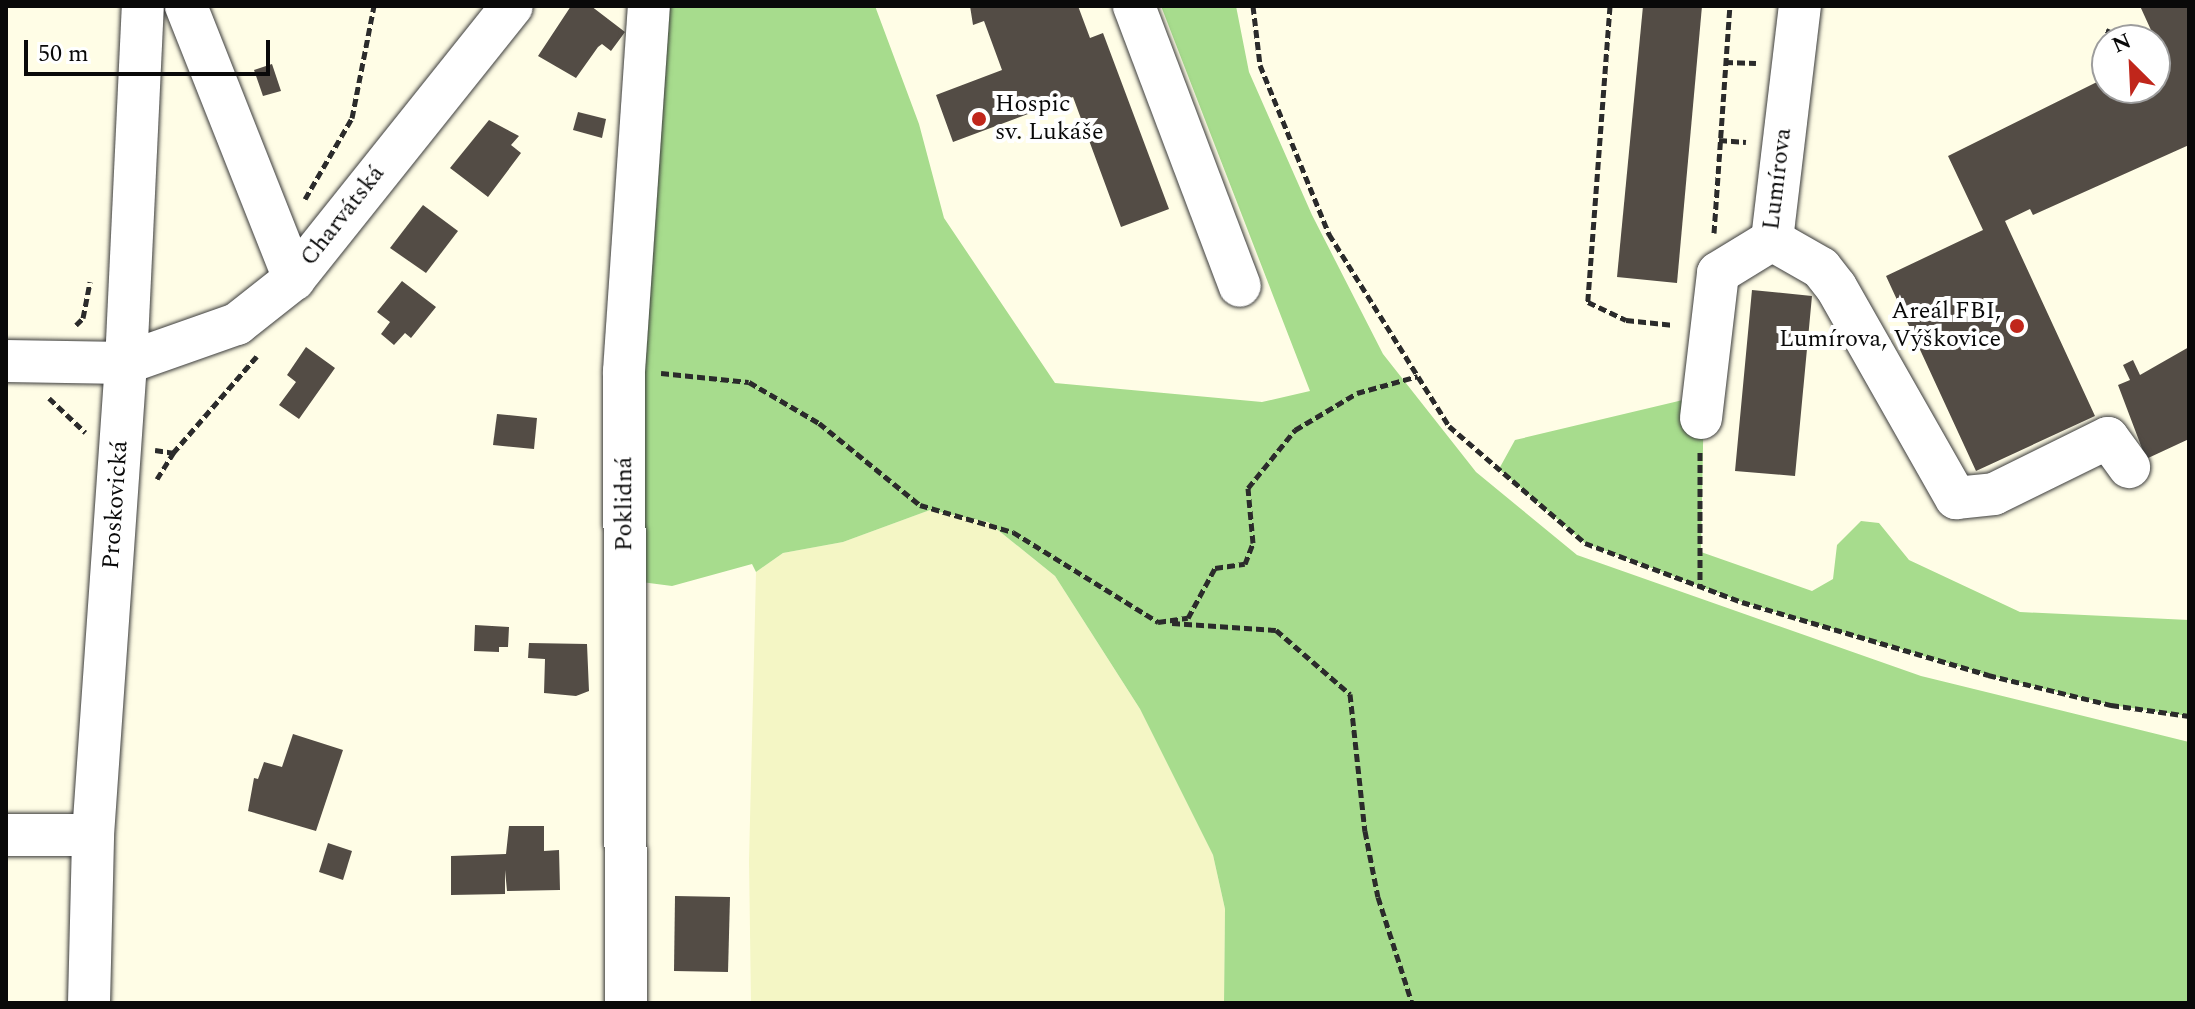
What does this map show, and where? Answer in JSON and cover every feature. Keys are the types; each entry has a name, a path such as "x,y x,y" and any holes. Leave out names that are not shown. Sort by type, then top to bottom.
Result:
{"street":[{"name":"Proskovická","path":"89,1003 93,835 126,363 143,6"},
{"path":"186,6 294,279"},
{"name":"Charvátská","path":"126,363 237,324 294,279 512,6"},
{"name":"Poklidná","path":"626,1003 624,371 649,6"},
{"path":"1134,6 1240,286"},
{"name":"Lumírova","path":"1718,273 1772,240 1800,6"},
{"path":"1772,240 1821,268 1836,287 1956,498 1994,494 2108,438 2129,467"},
{"path":"1701,432 1718,273"},
{"path":"13,361 126,363"},
{"path":"6,835 93,835"}],"path":[{"path":"305,199 352,118 374,6"},
{"path":"1253,6 1260,65 1329,234 1449,426 1585,543 1700,587 1988,675 2111,705 2189,716"},
{"path":"1610,6 1588,302 1626,320 1711,330"},
{"path":"1718,273 1713,216 1730,6"},
{"path":"71,330 83,318 93,266"},
{"path":"13,361 19,371 91,437 120,449 173,453 264,348"},
{"path":"624,371 712,375 749,382 819,423 920,505 1013,532 1158,622 1276,630 1350,694 1365,831 1378,897 1412,1003"},
{"path":"1158,622 1188,618 1215,568 1245,564 1253,543 1248,488 1295,430 1357,393 1418,376"},
{"path":"1700,587 1701,432"}],"green space":[{"path":"656,6 875,6 919,124 944,218 1055,383 1262,402 1310,391 1161,6 1236,6 1249,72 1312,215 1383,354 1476,472 1577,555 1921,676 2189,742 2189,1003 1224,1003 1225,909 1213,855 1140,709 1055,576 988,522 930,510 843,542 783,553 756,572 752,564 672,586 626,580"},
{"path":"1704,395 1701,552 1812,591 1833,579 1837,545 1861,521 1879,523 1909,560 2020,612 2189,620 2189,716 2111,705 1988,675 1742,602 1585,543 1499,469 1515,440"},
{"path":"930,510 988,522 1055,576 1140,709 1213,855 1225,909 1224,1003 751,1003 749,861 756,572 783,553 843,542"}],"building":[{"path":"571,6 591,6 625,32 611,51 602,44 598,47 576,78 538,56"},
{"name":"Hospic sv. Lukáše","path":"970,6 1078,6 1090,38 1103,33 1169,209 1121,227 1073,97 953,142 936,95 1002,70 984,21 973,25"},
{"path":"1643,6 1702,6 1677,283 1617,277"},
{"path":"2140,6 2189,6 2189,145 2033,215 2030,209 2005,221 2095,416 1976,471 1886,276 1983,230 1948,156 2091,85 2091,104 2171,104 2171,24 2148,24"},
{"path":"272,64 281,91 263,96 254,70"},
{"path":"578,112 606,119 602,138 573,130"},
{"path":"489,120 519,136 511,145 521,153 488,197 450,168"},
{"path":"423,205 458,231 426,273 390,248"},
{"path":"402,281 436,307 411,338 405,333 394,345 381,334 390,322 377,312"},
{"path":"1752,290 1812,296 1795,476 1735,471"},
{"path":"306,347 335,368 299,419 279,405 296,382 287,375"},
{"path":"2189,347 2189,439 2146,459 2118,385 2130,380 2123,365 2133,360 2140,375"},
{"path":"497,414 537,418 534,449 493,445"},
{"path":"475,625 509,627 508,647 499,647 499,652 474,651"},
{"path":"529,643 587,644 589,691 576,696 544,693 545,659 528,658"},
{"path":"293,734 343,750 316,831 248,811 254,778 258,779 264,762 282,767"},
{"path":"509,826 544,826 544,851 559,850 560,890 507,891 505,870 505,894 451,895 451,856 506,854"},
{"path":"328,843 352,851 343,880 319,872"},
{"path":"675,896 730,897 728,972 674,971"}],"place":[{"name":"Hospic sv. Lukáše","path":"979,119"},
{"name":"Areál FBI, Lumírova, Výškovice","path":"2017,326"}]}
